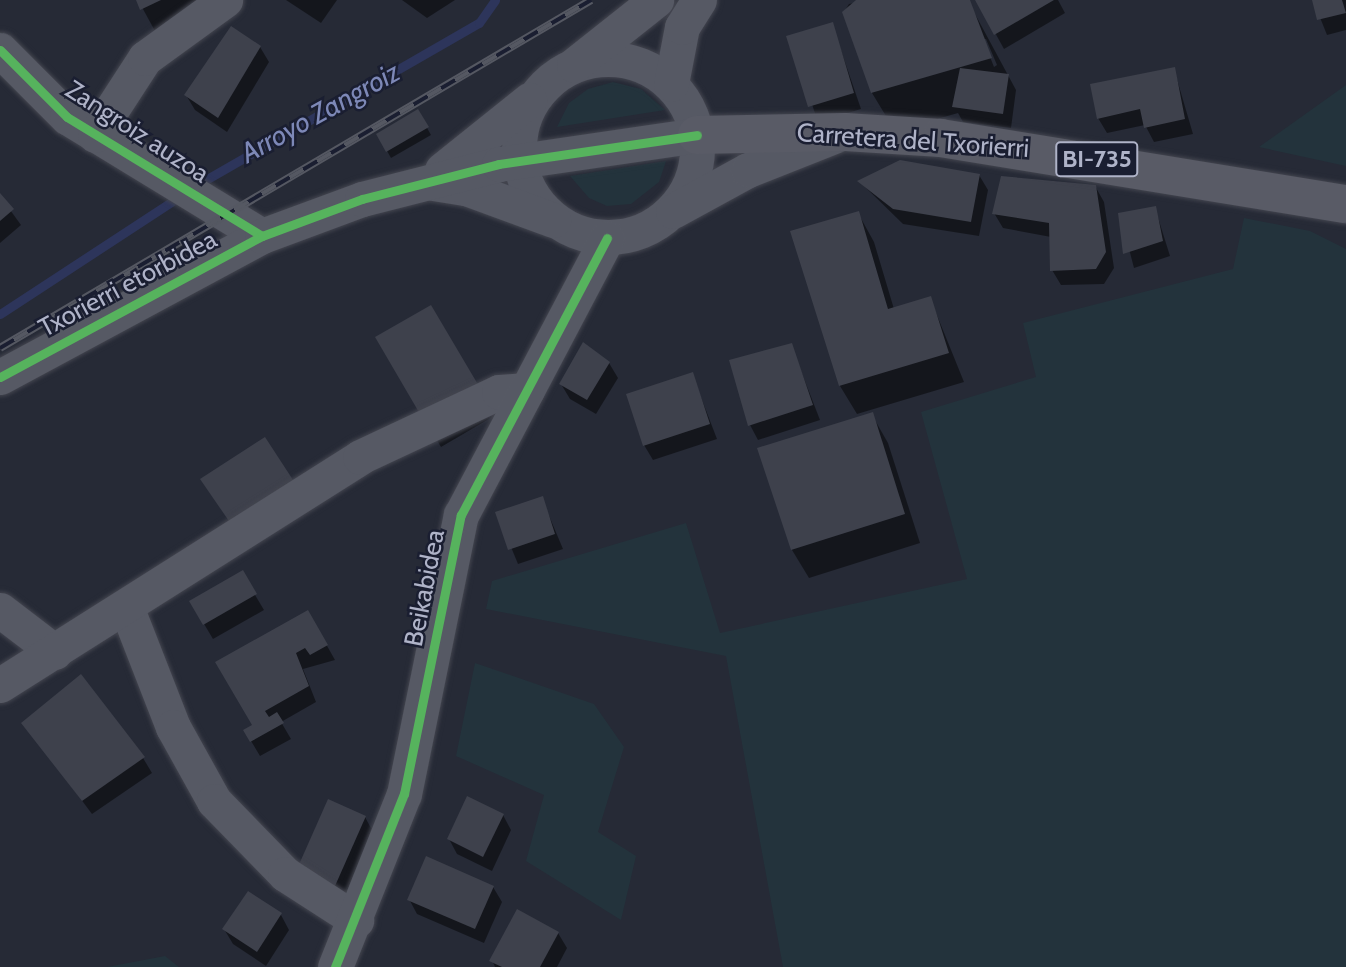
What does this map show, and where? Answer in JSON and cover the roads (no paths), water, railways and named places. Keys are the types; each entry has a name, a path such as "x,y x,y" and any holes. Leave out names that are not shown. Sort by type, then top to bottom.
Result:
{"main road":[{"name":"Carretera del Txorierri","path":"697,135 845,132 1068,154 1346,204"}],"street":[{"path":"95,135 145,58 225,0"},
{"path":"421,182 506,124 542,88 656,0"},
{"path":"671,83 682,27 699,0"},
{"name":"Zangroiz auzoa","path":"0,50 32,86 95,135 174,179 262,236"},
{"path":"573,65 624,60 671,83 688,107 697,135 693,177 670,213"},
{"path":"542,88 527,109 519,160 533,195 559,223"},
{"path":"421,182 466,188 607,238 651,226 748,170 845,132"},
{"name":"Carretera del Txorierri","path":"519,160 697,135"},
{"name":"Txorierri etorbidea","path":"0,377 262,236 421,182 519,160"},
{"name":"Beikabidea","path":"335,967 356,920 415,755 461,515 607,238"},
{"path":"0,685 127,609 360,457 499,392 527,390"},
{"path":"127,609 173,727 214,801 285,874 356,920"},
{"path":"0,610 55,652"}],"waterway":[{"name":"Arroyo Zangroiz","path":"195,186 479,23 495,0"},
{"name":"Arroyo Zangroiz","path":"0,314 180,196"}],"railway":[{"path":"0,348 591,0"}]}
